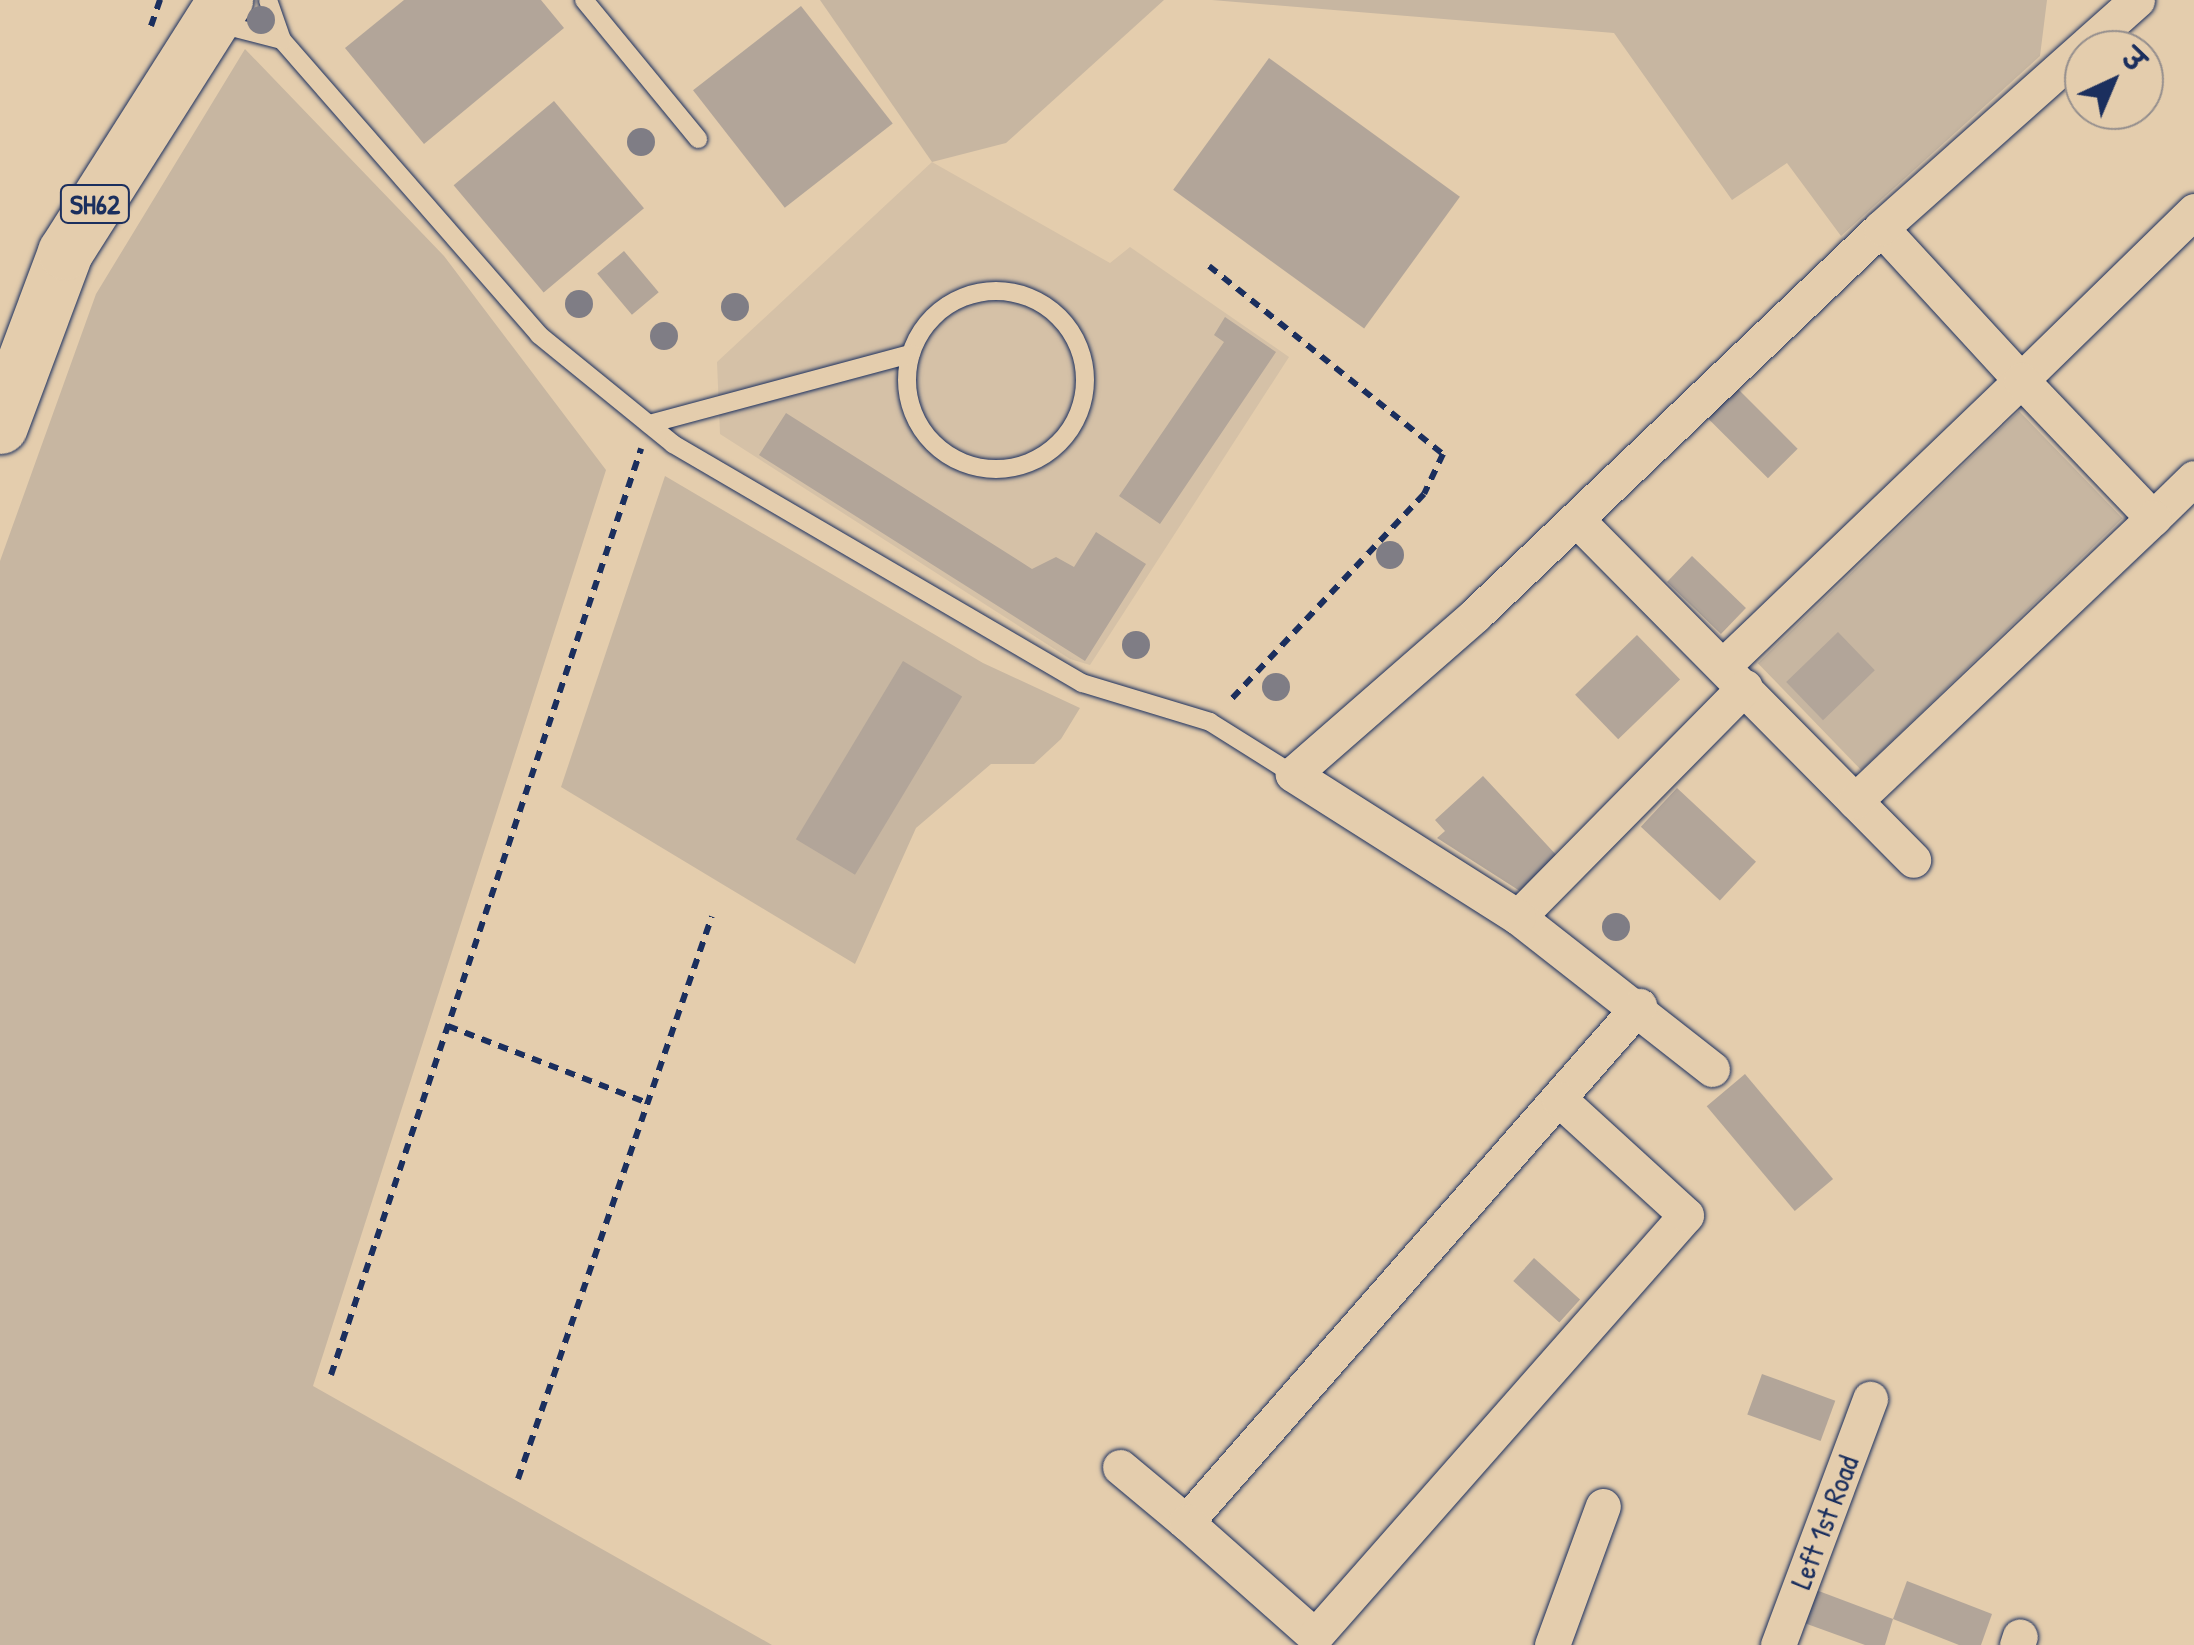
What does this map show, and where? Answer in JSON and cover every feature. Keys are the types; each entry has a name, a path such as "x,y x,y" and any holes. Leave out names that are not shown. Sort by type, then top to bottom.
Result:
{"main road":[{"name":"SH62","path":"0,426 64,252 217,11"}],"street":[{"path":"1712,1069 1638,1006 1518,917 1293,774 1576,520 1881,228 2136,0"},
{"path":"1518,917 1734,676 2021,380 2194,211"},
{"path":"1881,228 2153,518"},
{"path":"1855,801 2194,478"},
{"path":"1576,520 1912,860"},
{"path":"1186,1522 1638,1006"},
{"path":"1120,1467 1315,1636 1686,1215 1559,1099"},
{"name":"Left 1st Road","path":"1778,1645 1870,1399"},
{"path":"1552,1645 1603,1506"}],"lane":[{"path":"268,0 282,40 540,335 649,424 895,577 1082,683 1210,722 1293,774"},
{"path":"584,0 698,138"},
{"path":"217,11 282,40"},
{"path":"649,424 911,354 926,323 947,304 1002,290 1030,296 1075,336 1086,365 1085,396 1075,425 1056,448 1028,464 998,470 968,465 922,429 910,404 911,354"}],"path":[{"path":"1208,266 1443,454 1424,494 1210,722"},
{"path":"332,1375 649,424"},
{"path":"518,1479 712,916"},
{"path":"448,1026 648,1103"}],"shaded area":[{"path":"820,0 1164,0 1006,143 932,162"},
{"path":"1212,0 2047,0 2040,56 1841,236 1787,163 1732,200 1614,33"},
{"path":"245,49 444,256 606,470 313,1386 772,1645 0,1645 0,561 96,294"},
{"path":"932,162 1110,263 1130,247 1289,357 1090,665 1070,659 720,434 717,362"},
{"path":"2019,411 2123,518 1861,770 1758,663"},
{"path":"665,476 983,663 1080,708 1061,739 1034,764 991,764 916,828 855,964 561,787"}],"building":[{"path":"404,0 541,0 564,28 424,144 345,48"},
{"path":"801,6 893,123 785,208 693,90"},
{"path":"1269,58 1460,197 1364,329 1173,190"},
{"path":"554,101 644,208 544,292 454,185"},
{"path":"624,251 659,292 632,315 597,273"},
{"path":"1225,317 1276,352 1160,524 1119,496 1224,342 1214,335"},
{"path":"1734,385 1798,449 1768,478 1704,415"},
{"path":"786,413 1032,569 1056,557 1074,567 1096,532 1146,564 1085,661 759,455"},
{"path":"1692,556 1746,608 1721,634 1667,582"},
{"path":"1838,632 1875,670 1823,720 1786,682"},
{"path":"1637,635 1680,680 1618,739 1575,695"},
{"path":"903,661 962,697 855,875 796,839"},
{"path":"1483,776 1560,859 1523,893 1437,838 1445,831 1435,820"},
{"path":"1677,788 1756,862 1720,900 1641,827"},
{"path":"1745,1074 1833,1179 1795,1211 1707,1106"},
{"path":"1534,1258 1580,1299 1559,1323 1513,1281"},
{"path":"1762,1374 1835,1401 1821,1441 1747,1414"},
{"path":"1907,1581 1992,1614 1981,1645 1959,1645 1893,1619"},
{"path":"1808,1587 1893,1619 1885,1645 1865,1645 1796,1620"}]}
